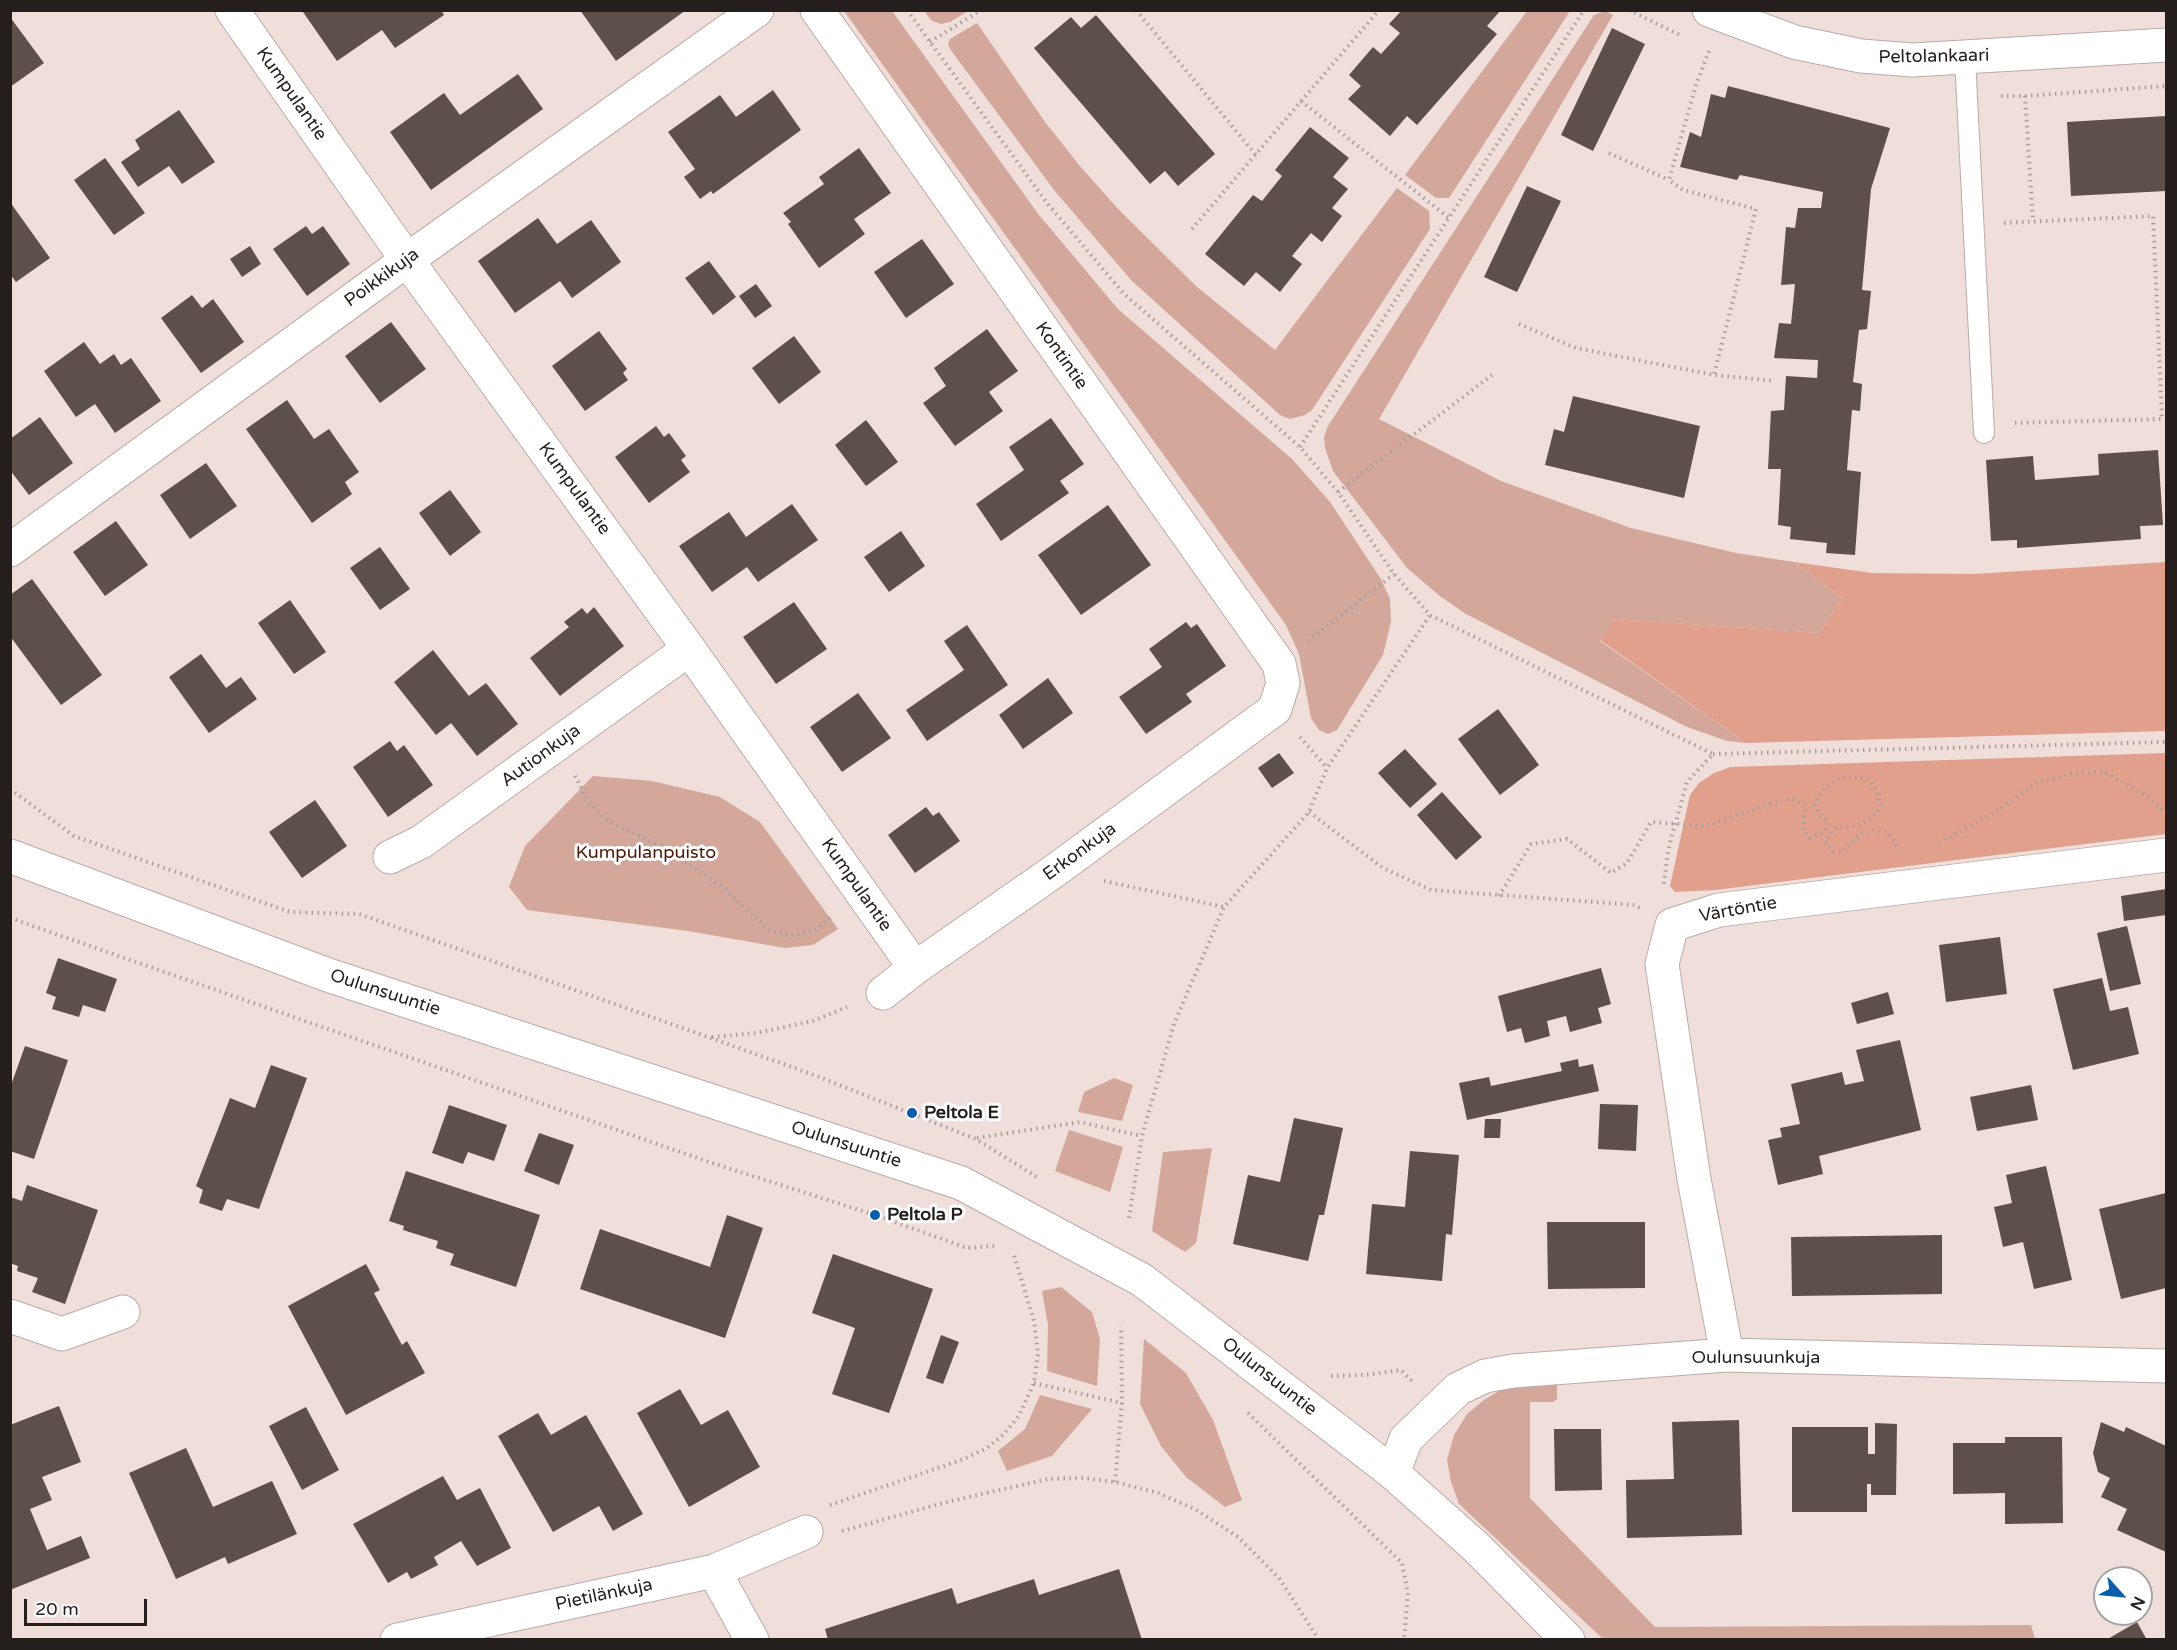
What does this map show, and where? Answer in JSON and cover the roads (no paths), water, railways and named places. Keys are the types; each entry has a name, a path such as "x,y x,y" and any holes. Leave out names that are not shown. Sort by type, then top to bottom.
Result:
{"street":[{"name":"Kumpulantie","path":"232,10 407,260 689,649 915,968"},
{"name":"Poikkikuja","path":"10,550 407,260 757,10"},
{"name":"Kontintie","path":"817,10 1279,664 1283,683 1275,709"},
{"name":"Peltolankaari","path":"1709,10 1794,42 1861,57 1913,60 1965,58 2166,45"},
{"name":"Autionkuja","path":"390,857 421,842 689,649"},
{"name":"Erkonkuja","path":"883,993 1275,709"},
{"name":"Oulunsuuntie","path":"10,855 328,975 960,1183 1142,1280 1393,1473 1476,1547 1568,1640"},
{"name":"Värtöntie","path":"1727,1355 1694,1179 1662,964 1672,925 1719,910 2166,855"},
{"path":"10,1316 62,1334 123,1312"},
{"name":"Oulunsuunkuja","path":"1393,1473 1406,1439 1458,1389 1485,1376 1513,1371 1727,1355 2166,1366"},
{"name":"Pietilänkuja","path":"397,1640 714,1572 806,1532"},
{"path":"714,1572 752,1640"}],"lane":[{"path":"1965,58 1984,428"}],"place":[{"name":"Peltola E","path":"912,1113"},
{"name":"Peltola P","path":"875,1215"}],"park label":[{"name":"Kumpulanpuisto","path":"646,853"}]}
